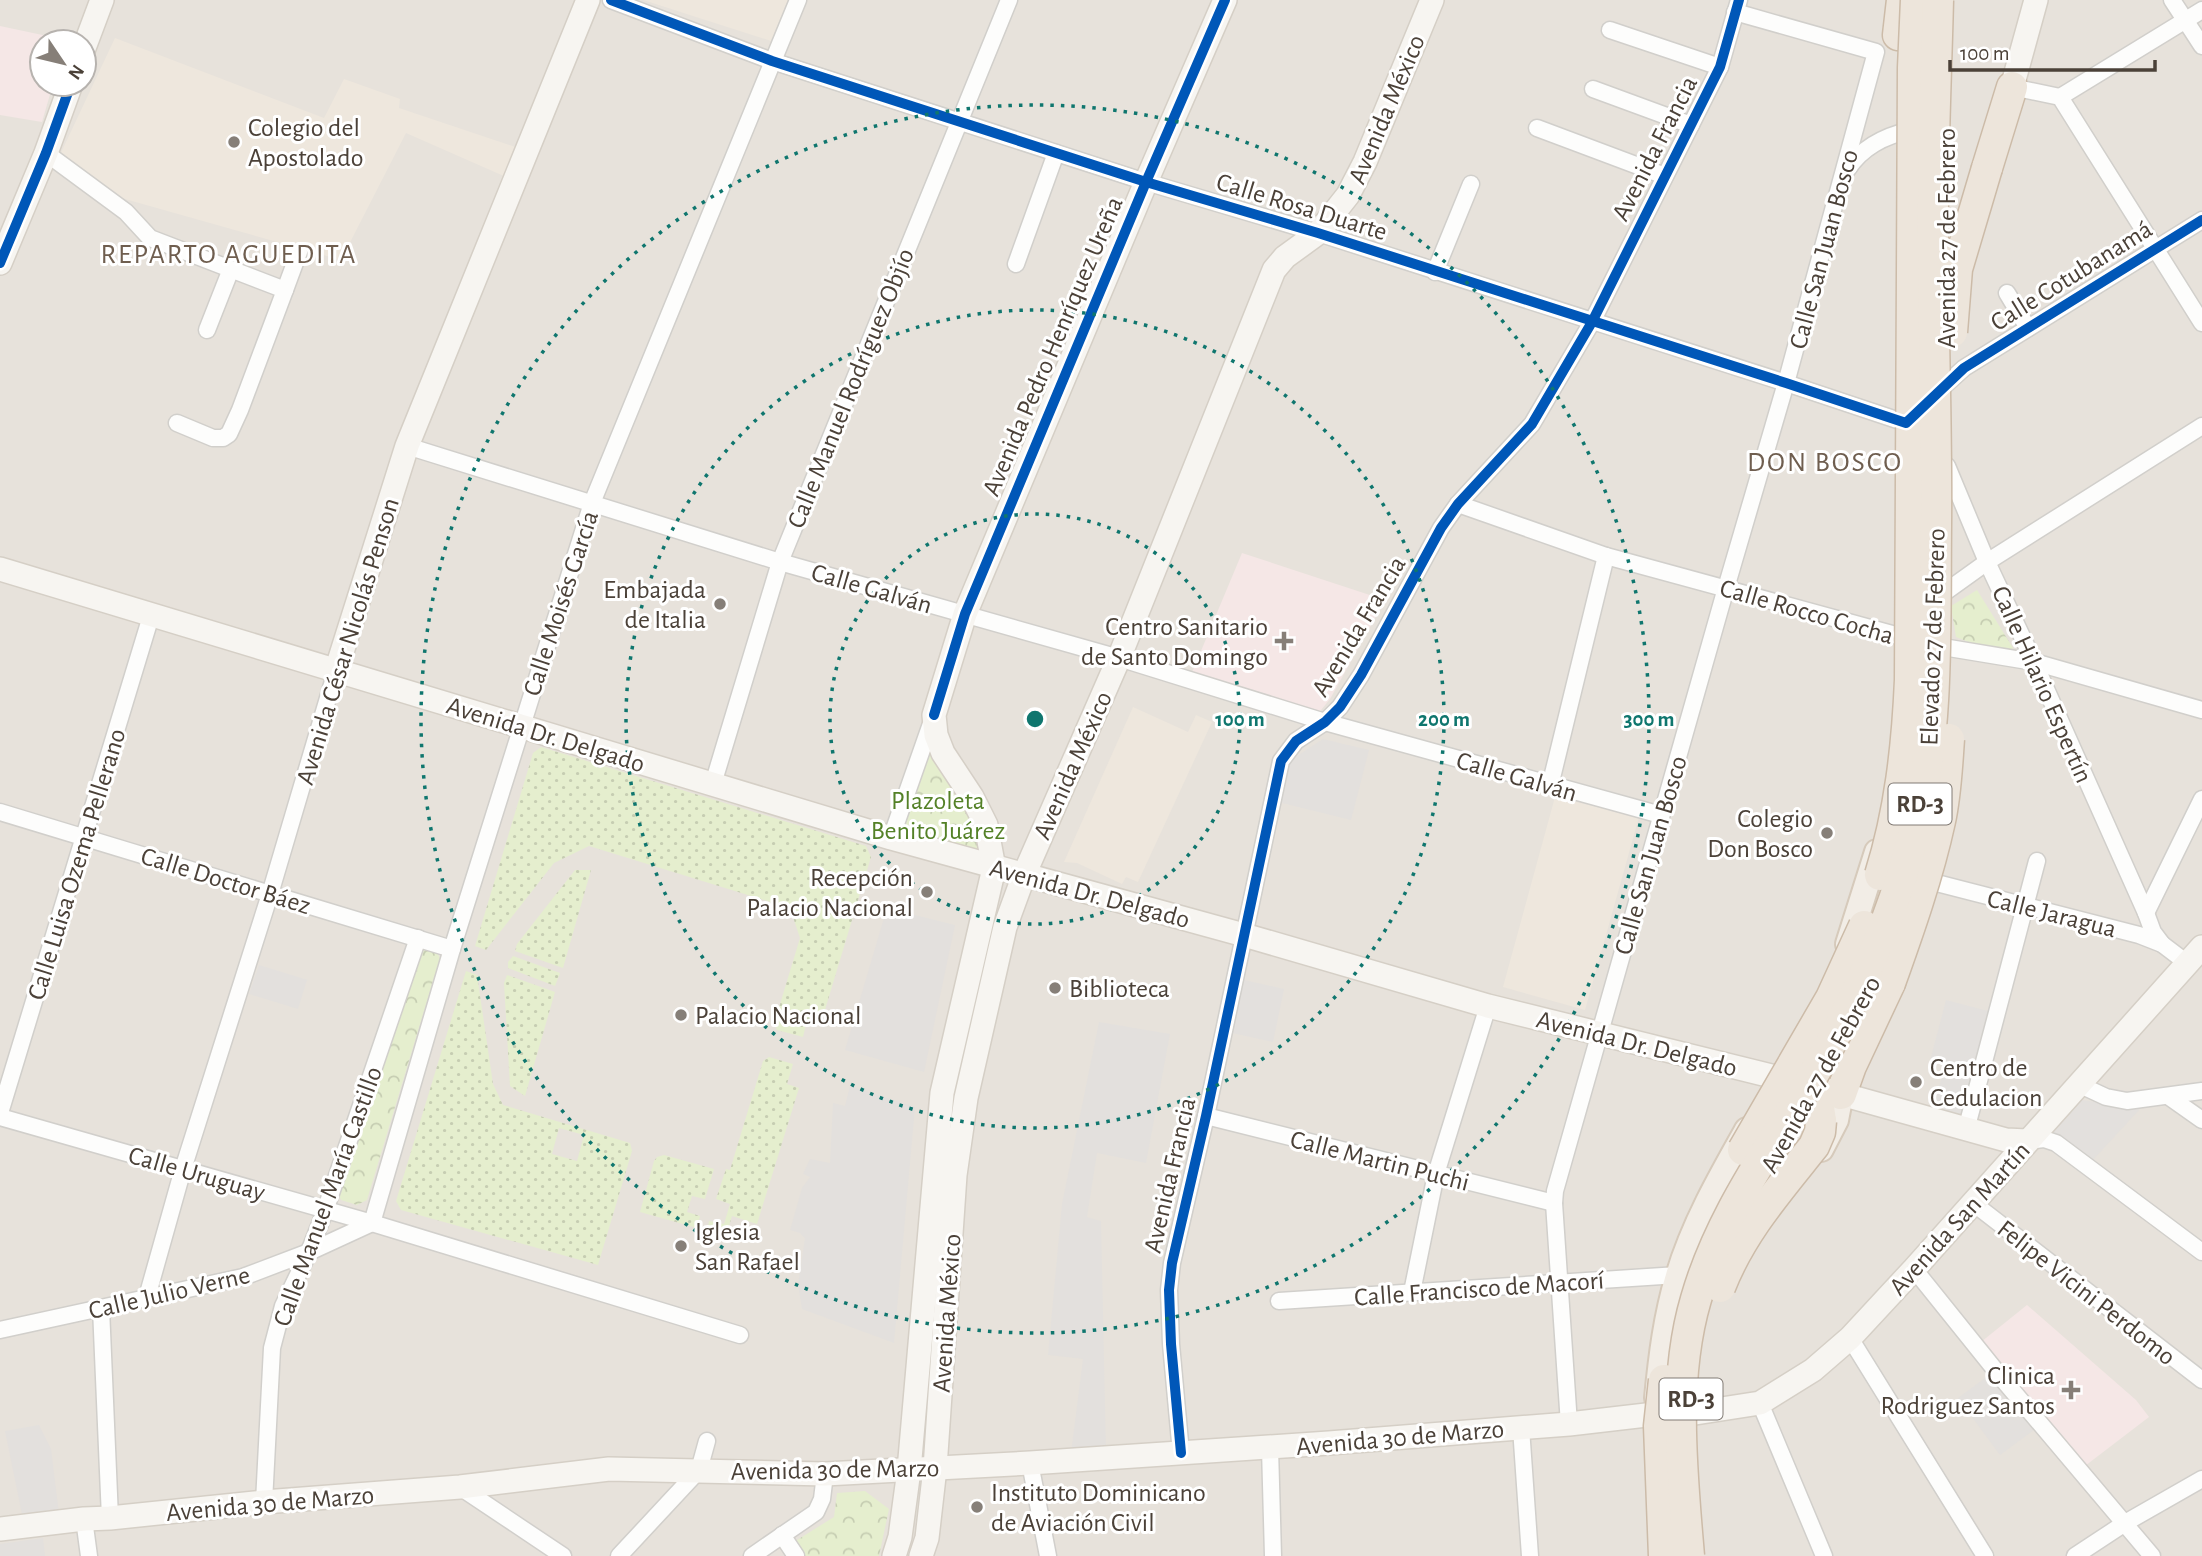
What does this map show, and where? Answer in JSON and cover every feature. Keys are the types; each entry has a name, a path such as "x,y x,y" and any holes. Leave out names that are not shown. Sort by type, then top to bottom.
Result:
{"highway":[{"path":"1902,0 1887,43 1898,135 1900,202 1913,344"},
{"name":"Elevado 27 de Febrero","path":"1664,1556 1660,1426 1668,1354 1679,1296 1712,1209 1830,998 1850,957 1869,914 1898,806 1905,761 1910,680 1913,68 1916,0"},
{"name":"Elevado 27 de Febrero","path":"1689,1556 1674,1412 1693,1314 1710,1258 1751,1175 1823,1059 1863,980 1887,923 1925,782 1940,606 1933,240 1938,0"},
{"path":"1937,425 1948,398 1957,269 2012,87"},
{"path":"1674,1412 1691,1385 1711,1311 1734,1254 1753,1222 1814,1146 1820,1132 1828,1091 1860,1047 1890,982 1914,914 1940,821 1945,788 1949,739 1949,669 1940,606"}],"main road":[{"path":"92,28 102,0"},
{"name":"Avenida César Nicolás Penson","path":"336,671 407,446 588,0"},
{"name":"Avenida Pedro Henríquez Ureña","path":"934,715 965,614 1225,0"},
{"name":"Avenida México","path":"921,1556 927,1538 935,1468 955,1175 966,1098 1005,927 1024,875 1119,658 1274,270 1285,257 1318,233 1348,195 1365,162 1432,0"},
{"name":"Avenida 27 de Febrero","path":"1698,1556 1662,1345 1678,1275 1698,1224 1848,946 1872,873 1891,790 1902,724 1897,628 1906,431 1910,0"},
{"name":"Avenida 27 de Febrero","path":"1657,1556 1674,1412 1695,1363 1708,1292 1750,1197 1828,1091 1849,1030 1878,969 1912,877 1937,786 1942,723 1943,647 1940,606 1947,466 1955,376 1948,344 1945,76 1950,0"},
{"path":"2012,87 2036,0"},
{"path":"1,261 66,98"},
{"name":"Avenida Dr. Delgado","path":"0,569 994,868 1244,935 1488,1006 1776,1077 1966,1130 2006,1140 2027,1141"},
{"name":"Avenida México","path":"894,1556 900,1537 909,1470 942,1093 994,868 986,825 972,797 943,753 936,735 934,715"},
{"name":"Avenida San Martín","path":"1674,1412 1759,1403 1813,1370 1850,1338 2194,955"},
{"path":"1708,1292 1768,1212 1826,1142 1836,1120 1828,1091"},
{"name":"Avenida 30 de Marzo","path":"0,1529 84,1518 110,1518 264,1502 460,1487 609,1469 825,1474 909,1470 1269,1448 1569,1424 1674,1412"}],"street":[{"name":"Calle Rosa Duarte","path":"611,0 772,61 1146,182 1318,233 1786,383 1906,431"},
{"name":"Calle Moisés García","path":"372,1223 452,949 592,503 798,0"},
{"name":"Calle Manuel Rodríguez Objío","path":"713,784 780,562 1009,0"},
{"path":"2172,0 2202,46"},
{"path":"1737,6 1887,43"},
{"name":"Avenida Francia","path":"1181,1453 1171,1344 1169,1290 1172,1263 1281,761 1296,741 1325,722 1340,707 1441,528 1458,504 1532,424 1592,322 1720,68 1737,6"},
{"path":"1948,344 2011,111 2012,87 2060,97 2202,10"},
{"path":"1610,30 1720,68"},
{"name":"Calle San Juan Bosco","path":"1569,1424 1553,1203 1843,175 1887,43"},
{"path":"1593,89 1691,125"},
{"path":"2060,97 2202,323"},
{"path":"1537,128 1665,176"},
{"path":"1843,175 1853,161 1872,145 1894,134 1910,130"},
{"path":"46,153 126,212 150,238 285,290"},
{"path":"1016,264 1056,153"},
{"path":"1436,272 1471,184"},
{"name":"Calle Cotubanamá","path":"1955,376 2202,220"},
{"path":"177,423 213,438 223,438 229,434 299,252"},
{"path":"207,330 231,269"},
{"path":"2007,293 2028,328"},
{"path":"1947,466 1906,431 1955,376"},
{"path":"1897,628 1940,606 1987,562 2202,426"},
{"name":"Calle Galván","path":"407,446 780,562 1119,658 1325,722 1661,816"},
{"name":"Calle Hilario Espertín","path":"1947,466 1987,562 2153,932 2162,944"},
{"name":"Calle Rocco Cocha","path":"1458,504 1606,555 1726,588 1897,628 1943,647 2034,662 2200,705"},
{"path":"1550,786 1606,555"},
{"name":"Calle Luisa Ozema Pellerano","path":"0,1115 151,616"},
{"name":"Avenida César Nicolás Penson","path":"147,1297 183,1169 270,894 336,671"},
{"name":"Avenida Pedro Henríquez Ureña","path":"891,838 934,715"},
{"path":"2146,914 2202,799"},
{"name":"Calle Doctor Báez","path":"0,812 452,949"},
{"path":"1966,1130 2037,861"},
{"name":"Calle Jaragua","path":"1912,877 2139,935 2194,955"},
{"name":"Calle Manuel María Castillo","path":"264,1502 272,1348 284,1306 325,1211 418,938"},
{"path":"1412,1292 1436,1174 1488,1006"},
{"path":"2078,1084 2106,1097 2127,1101 2202,1091"},
{"path":"2168,1096 2202,1121"},
{"name":"Calle Uruguay","path":"0,1115 372,1223 740,1335"},
{"name":"Calle Martin Puchi","path":"1206,1116 1553,1203"},
{"path":"2027,1141 2044,1139 2056,1143 2202,1252"},
{"name":"Felipe Vicini Perdomo","path":"1973,1203 2202,1380"},
{"name":"Calle Julio Verne","path":"0,1330 243,1277 309,1252 372,1223"},
{"path":"1914,1269 2000,1376 2152,1556"},
{"name":"Calle Francisco de Macorí","path":"1279,1301 1678,1275"},
{"path":"101,1308 110,1518"},
{"path":"1850,1338 1985,1556"},
{"path":"1759,1403 1824,1556"},
{"path":"1521,1428 1530,1556"},
{"path":"619,1556 699,1470 707,1441"},
{"path":"1269,1448 1273,1556"},
{"path":"1030,1463 1048,1556"},
{"path":"752,1556 816,1512 822,1499 825,1474"},
{"path":"2075,1556 2125,1523 2202,1479"},
{"path":"460,1487 563,1556"},
{"path":"84,1518 89,1556"},
{"path":"782,1535 796,1556"}],"shaded area":[{"path":"0,0 2202,0 2202,1556 0,1556"},
{"path":"643,0 788,0 771,41"},
{"path":"0,26 28,32 28,98 49,98 42,122 0,115"},
{"name":"Colegio del Apostolado","path":"115,38 324,118 344,79 400,99 399,108 527,151 515,181 406,133 341,260 93,190 59,157 87,98 98,98 98,74"},
{"name":"Centro Sanitario de Santo Domingo","path":"1242,553 1385,600 1330,699 1313,720 1188,682"},
{"path":"1133,707 1188,732 1196,715 1212,722 1138,882 1126,877 1122,884 1077,863 1064,862"},
{"path":"1323,739 1369,750 1351,820 1278,802 1288,762"},
{"path":"1555,797 1639,817 1585,1010 1503,987"},
{"path":"887,908 955,925 924,1072 845,1050"},
{"path":"259,965 311,981 307,980 298,1009 249,994"},
{"path":"1244,980 1284,989 1273,1042 1232,1033"},
{"path":"1946,1000 1988,1011 1959,1120 1932,1113 1945,1065 1930,1061"},
{"path":"1099,1022 1170,1034 1146,1163 1097,1153 1087,1217 1101,1221 1106,1452 1071,1453 1083,1359 1048,1355 1062,1204"},
{"path":"850,1086 915,1107 894,1343 802,1309 798,1285 805,1238 790,1230 802,1188 810,1177 803,1174 810,1159 830,1163 833,1103 845,1106"},
{"path":"2082,1100 2140,1109 2091,1162 2047,1134"},
{"name":"Clinica Rodriguez Santos","path":"2027,1305 2136,1400 2149,1417 2081,1469 1981,1342"},
{"path":"1992,1373 2034,1430 2000,1455 1958,1398"},
{"path":"39,1425 51,1449 59,1514 23,1519 5,1431"},
{"path":"43,1538 45,1556 0,1556 0,1544"}],"green space":[{"path":"1977,590 2013,648 2006,657 1956,637 1951,606"},
{"name":"Plazoleta Benito Juárez","path":"929,739 973,808 986,862 896,837"},
{"path":"541,747 866,846 871,857 821,1023 807,1020 803,1037 777,1030 774,1024 800,938 790,908 589,846 554,863 486,950 475,946 533,753"},
{"path":"575,870 591,870 563,968 515,951 517,944"},
{"path":"423,948 437,953 440,958 367,1200 357,1205 341,1200 338,1193 419,950"},
{"path":"513,956 560,973 555,986 508,968 508,962"},
{"path":"466,971 477,975 493,1084 503,1105 630,1143 632,1151 598,1265 401,1210 396,1201","holes":["559,1128 584,1135 577,1161 552,1154"]},
{"path":"507,975 555,992 525,1096 510,1086 504,983"},
{"path":"769,1057 793,1064 787,1084 799,1088 757,1224 732,1216 727,1233 708,1227 709,1221 724,1224 730,1204 716,1199 726,1169 730,1170 763,1061"},
{"path":"664,1155 714,1169 705,1199 692,1196 687,1212 700,1216 697,1228 640,1212 654,1161"},
{"path":"865,1491 889,1509 879,1556 797,1556 789,1545 834,1517 837,1493"}],"cycle path":[{"path":"611,0 772,61 1146,182 1318,233 1906,423 1964,368 2202,220"},
{"path":"934,715 965,614 1225,0"},
{"path":"1181,1453 1171,1344 1169,1290 1172,1263 1281,761 1296,741 1325,722 1340,707 1361,675 1441,528 1458,504 1532,424 1592,322 1720,67 1739,0"},
{"path":"0,263 66,98"}],"place":[{"name":"Colegio del Apostolado","path":"234,142"},
{"name":"Embajada de Italia","path":"720,604"},
{"name":"Centro Sanitario de Santo Domingo","path":"1284,641"},
{"name":"Colegio Don Bosco","path":"1827,833"},
{"name":"Recepción Palacio Nacional","path":"927,892"},
{"name":"Biblioteca","path":"1055,988"},
{"name":"Palacio Nacional","path":"681,1015"},
{"name":"Centro de Cedulacion","path":"1916,1082"},
{"name":"Iglesia San Rafael","path":"681,1246"},
{"name":"Clinica Rodriguez Santos","path":"2071,1390"},
{"name":"Instituto Dominicano de Aviación Civil","path":"977,1507"}],"district":[{"name":"REPARTO AGUEDITA","path":"229,253"},
{"name":"DON BOSCO","path":"1825,461"}]}
